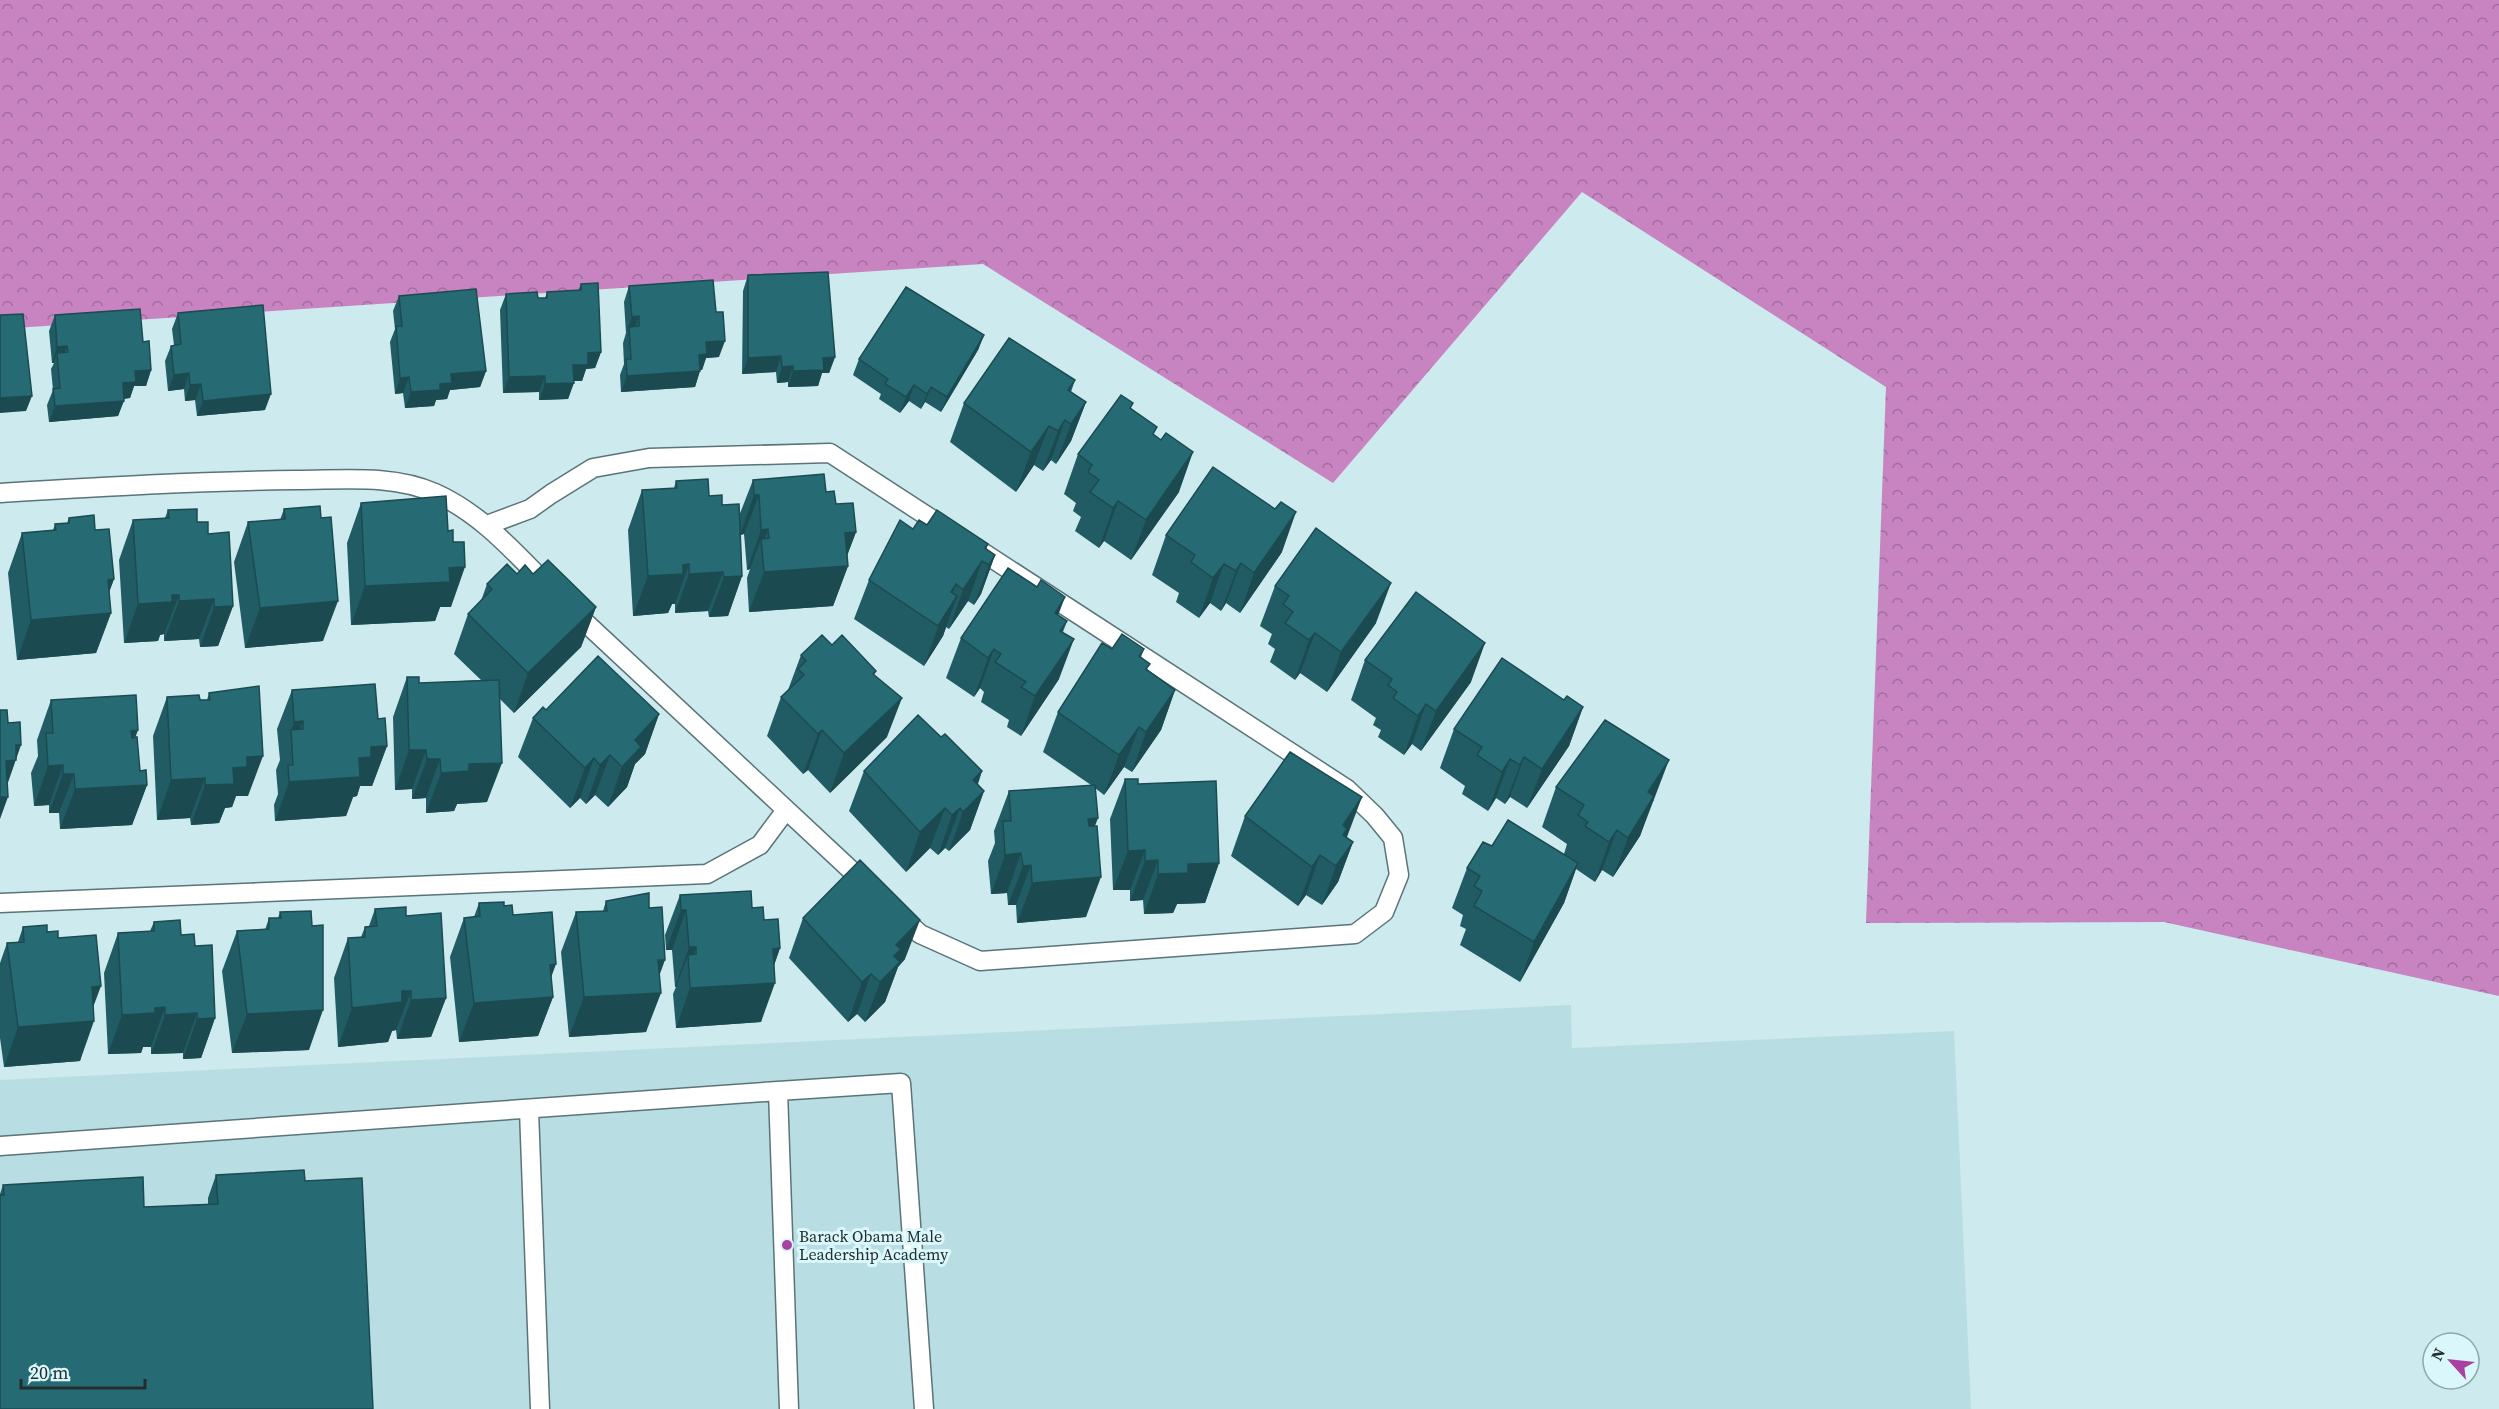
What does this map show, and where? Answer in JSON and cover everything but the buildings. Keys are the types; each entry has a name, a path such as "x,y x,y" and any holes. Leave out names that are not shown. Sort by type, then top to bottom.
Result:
{"lane":[{"path":"0,493 226,481 387,480 414,485 436,494 487,525 586,625 920,934 980,961 1355,934 1384,912 1399,875 1393,838 1375,816 1347,789 830,453 650,458 593,468 530,509 487,525"},
{"path":"0,903 707,874 760,845 786,810"},
{"path":"0,1146 901,1083 924,1409"},
{"path":"778,1091 789,1409"},
{"path":"529,1110 540,1409"}],"shaded area":[{"name":"Barack Obama Male Leadership Academy","path":"1571,1005 1572,1048 1954,1031 1971,1409 0,1409 0,1080"}],"green space":[{"path":"0,0 2499,0 2499,996 2164,922 1866,923 1886,387 1582,192 1333,483 983,264 0,329"}],"place":[{"name":"Barack Obama Male Leadership Academy","path":"787,1245"}]}
